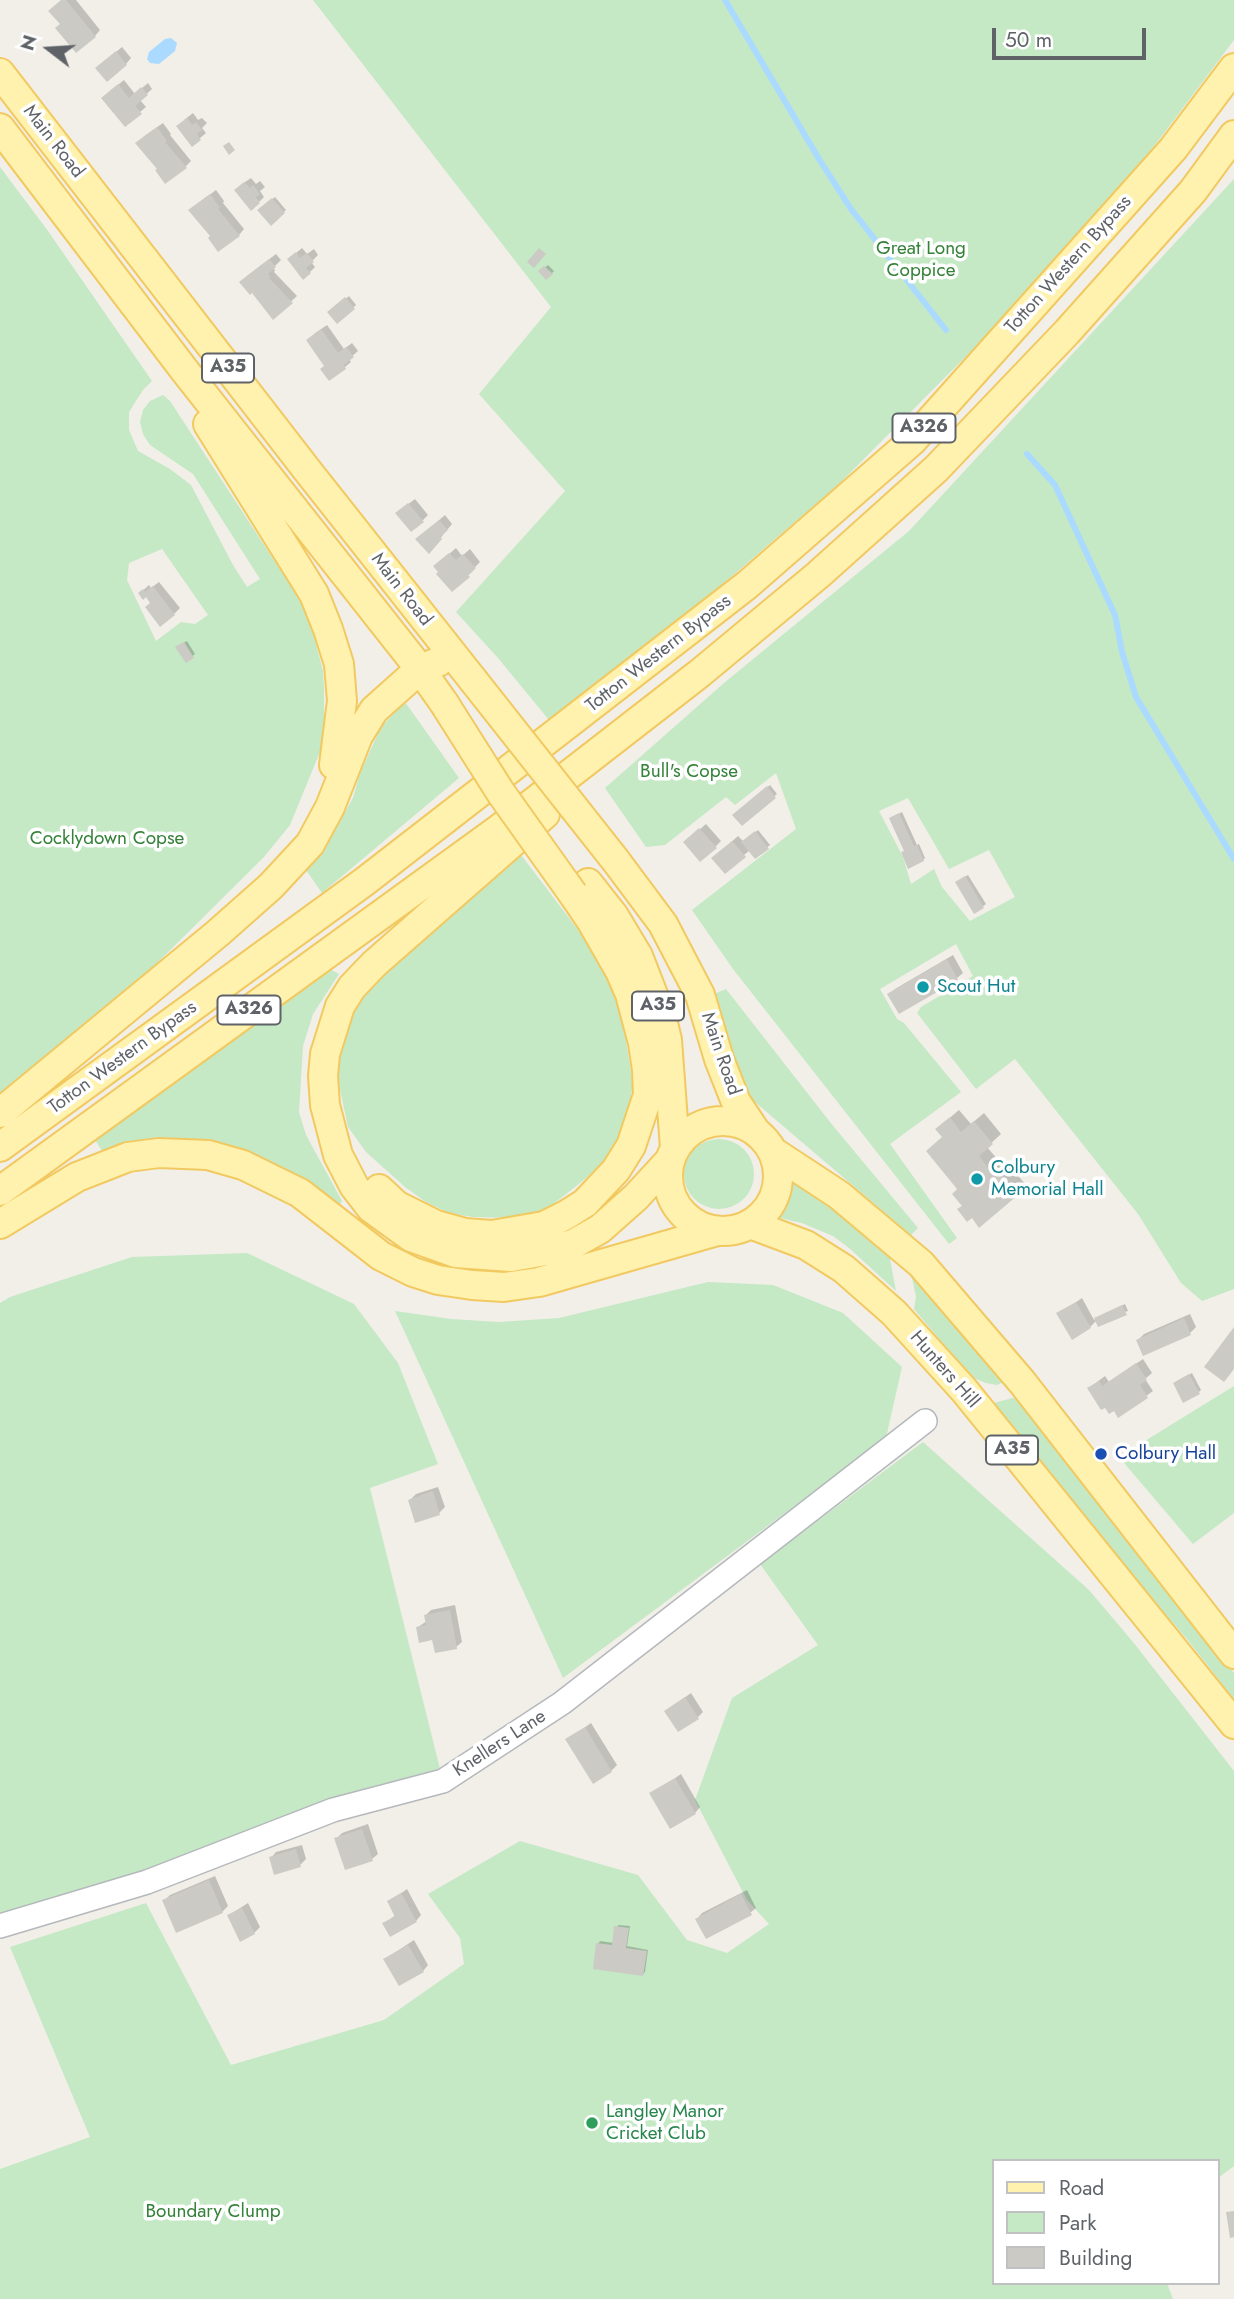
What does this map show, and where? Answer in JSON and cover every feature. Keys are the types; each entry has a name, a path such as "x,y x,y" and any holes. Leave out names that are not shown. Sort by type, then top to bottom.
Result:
{"main road":[{"name":"Totton Western Bypass","path":"0,1147 364,882 642,669 757,576 912,441 1172,149 1234,68"},
{"name":"Main Road","path":"0,73 663,924 700,995 719,1059 736,1102 764,1141"},
{"name":"Main Road","path":"0,128 420,669 580,889 614,916 638,956 661,1015 667,1040 673,1154"},
{"name":"Totton Western Bypass","path":"0,1191 499,829 700,673 818,575 936,468 1103,292 1193,191 1234,135"},
{"path":"186,371 193,400 314,594 339,664 342,701 339,741 330,786 310,844"},
{"path":"0,1113 271,886 310,844 330,807 358,736 368,719 392,692 420,669 437,663 466,671"},
{"path":"0,1224 77,1177 128,1157 159,1153 208,1156 243,1165 300,1193 381,1256 413,1272 438,1280 504,1287 539,1282 717,1231 734,1230 750,1224 763,1214 772,1200 777,1184 777,1167 764,1141 743,1125 727,1121 712,1122 691,1132 619,1214 575,1243 535,1254 511,1257 456,1253 411,1237 371,1208 354,1186 338,1155 329,1119 323,1076 325,1054 340,1006 352,987 374,964 514,843 700,673"},
{"path":"329,1119 363,1173 396,1205 436,1226 465,1233 501,1234 544,1226 585,1203 601,1188 631,1146 648,1096 647,1070 636,1016 620,971 592,922 580,889"},
{"name":"A35","path":"764,1141 839,1195 921,1264 1022,1382 1234,1654"},
{"path":"673,1154 668,1176 670,1192 677,1206 688,1219 717,1231"},
{"name":"Hunters Hill","path":"750,1224 806,1245 844,1269 894,1313 964,1390 1234,1724"}],"street":[{"name":"Knellers Lane","path":"0,1926 147,1882 333,1810 443,1781 562,1703 925,1421"}],"green space":[{"name":"Great Long Coppice","path":"313,0 1234,0 1234,40 1155,145 1014,308 839,484 646,650 549,720 456,612 565,491 479,394 551,307"},
{"name":"Cocklydown Copse","path":"0,167 152,381 129,412 129,430 138,451 170,469 191,485 247,587 260,579 193,474 150,445 143,434 140,422 143,410 150,401 163,395 170,401 300,600 309,617 323,671 324,742 290,825 264,857 139,981 0,1096","holes":["162,549 208,615 195,624 181,622 156,641 127,580 129,563"]},
{"name":"Bull's Copse","path":"1234,179 1234,1289 1202,1301 1181,1283 1138,1214 1015,1059 976,1089 917,1013 921,1007 973,976 956,944 880,989 897,1019 904,1023 961,1092 890,1144 957,1238 949,1244 733,969 692,910 796,829 776,773 735,805 726,797 665,845 646,847 605,788 724,683 909,531","holes":["908,798 949,869 989,850 1015,897 970,921 942,887 934,869 911,884 903,857 879,811"]},
{"path":"405,702 459,778 322,893 306,870 328,841 353,798 360,773 381,727"},
{"path":"518,851 585,939 612,983 625,1035 633,1084 626,1126 611,1154 585,1179 547,1209 517,1218 473,1217 449,1213 426,1202 366,1152 348,1127 338,1080 337,1049 349,1017 368,987"},
{"path":"326,967 339,974 313,1014 303,1046 299,1112 306,1135 342,1201 337,1211 273,1164 234,1147 170,1142 127,1144 102,1151 94,1138"},
{"path":"726,989 830,1122 918,1228 911,1235 749,1097 741,1083 712,995"},
{"path":"712,1139 726,1139 739,1145 748,1154 754,1174 752,1187 744,1199 726,1209 712,1209 699,1203 690,1194 684,1181 684,1167 690,1154 699,1145"},
{"path":"795,1174 894,1252 890,1259 896,1291 833,1236 802,1223 780,1218 790,1192 791,1178"},
{"path":"247,1253 354,1304 398,1363 438,1464 370,1488 443,1781 0,1926 0,1303 10,1297 132,1257"},
{"path":"910,1268 1006,1381 997,1385 971,1377 914,1309 916,1297"},
{"path":"708,1282 773,1285 843,1313 902,1367 886,1438 563,1678 395,1311 499,1322 559,1318"},
{"path":"1234,1386 1234,1513 1193,1544 1119,1457"},
{"path":"1020,1396 1234,1673 1234,1699 1187,1639 1120,1562 994,1403"},
{"name":"Boundary Clump","path":"923,1442 1089,1590 1234,1771 1234,2166 1220,2176 1220,2159 992,2159 992,2285 1168,2285 1173,2299 0,2299 0,2169 90,2137 10,1947 146,1903 231,2065 384,2020 464,1964 460,1938 428,1894 520,1841 638,1875 687,1940 727,1953 769,1924 747,1900 695,1800 732,1698 818,1645 760,1564"}],"water":[{"path":"171,38 177,43 175,51 159,64 150,63 147,59 149,52 165,39"}],"building":[{"path":"61,0 66,0 96,37 76,53 55,28 60,24 48,11"},
{"path":"116,51 127,65 107,82 95,68"},
{"path":"118,84 129,98 141,87 148,95 135,106 142,114 125,127 101,98"},
{"path":"187,118 192,125 196,122 202,130 197,134 201,140 192,147 176,126"},
{"path":"157,127 167,141 165,142 187,168 165,184 155,170 157,169 135,143"},
{"path":"229,142 235,150 229,155 223,146"},
{"path":"244,182 250,188 253,185 260,194 255,198 260,203 251,211 234,190"},
{"path":"210,194 220,208 218,209 240,236 218,252 208,238 210,236 188,210"},
{"path":"272,198 285,213 271,226 257,210"},
{"path":"539,248 546,254 534,268 527,262"},
{"path":"296,252 300,258 307,253 314,262 306,268 311,273 303,280 287,259"},
{"path":"269,259 276,267 268,274 271,277 269,278 293,303 273,320 252,293 250,295 239,282"},
{"path":"544,266 553,274 546,280 538,271"},
{"path":"345,297 355,309 337,324 327,312"},
{"path":"321,329 338,353 346,347 354,357 344,365 346,369 329,381 320,369 324,366 306,340"},
{"path":"408,503 424,522 411,532 395,513"},
{"path":"439,520 448,530 429,554 415,539"},
{"path":"449,553 456,560 463,554 476,568 468,575 470,577 452,592 436,574 438,572 433,566"},
{"path":"153,586 175,615 160,627 145,607 150,603 146,597 143,600 138,593"},
{"path":"184,642 194,658 186,663 175,647"},
{"path":"767,786 776,798 742,826 732,815"},
{"path":"899,813 924,861 908,869 901,852 904,851 889,818"},
{"path":"699,828 717,848 700,862 683,842"},
{"path":"755,831 769,849 755,859 741,842"},
{"path":"732,841 746,857 725,874 711,858"},
{"path":"965,876 984,908 974,914 955,882"},
{"name":"Scout Hut","path":"947,959 958,980 899,1014 887,994"},
{"name":"Colbury Memorial Hall","path":"950,1117 961,1132 974,1121 993,1144 979,1156 989,1169 994,1165 1018,1195 979,1228 972,1218 967,1222 957,1209 962,1206 952,1194 957,1189 926,1151 942,1137 935,1129"},
{"path":"1076,1302 1091,1328 1072,1340 1056,1313"},
{"path":"1122,1305 1127,1315 1098,1327 1094,1318"},
{"path":"1184,1318 1191,1335 1143,1356 1136,1340"},
{"path":"1234,1327 1234,1369 1224,1382 1204,1367"},
{"path":"1136,1363 1147,1380 1140,1385 1148,1398 1118,1418 1114,1411 1109,1414 1105,1408 1101,1410 1087,1388 1099,1381 1102,1386"},
{"path":"1189,1374 1200,1394 1183,1403 1173,1383"},
{"path":"433,1491 440,1515 415,1523 408,1500"},
{"path":"450,1610 457,1649 435,1653 432,1640 419,1643 416,1627 426,1625 424,1615"},
{"path":"685,1697 699,1719 678,1732 664,1711"},
{"path":"585,1727 612,1772 593,1784 565,1739"},
{"path":"675,1778 696,1814 670,1829 649,1793"},
{"path":"362,1829 373,1861 345,1870 334,1838"},
{"path":"296,1849 301,1867 274,1875 269,1857"},
{"path":"209,1880 223,1913 176,1933 162,1900"},
{"path":"401,1893 417,1922 390,1937 382,1923 395,1917 387,1901"},
{"path":"741,1894 752,1915 706,1939 695,1919"},
{"path":"242,1908 255,1934 240,1942 227,1915"},
{"path":"614,1926 629,1928 626,1948 647,1951 643,1976 593,1969 596,1943 612,1945"},
{"path":"408,1945 424,1972 399,1986 383,1959"},
{"path":"1234,2211 1234,2237 1230,2238 1226,2212"}],"waterway":[{"path":"725,0 851,209 946,330"},
{"path":"1027,454 1055,485 1115,615 1122,652 1136,697 1234,859"}],"place":[{"name":"Scout Hut","path":"923,987"},
{"name":"Colbury Memorial Hall","path":"977,1179"},
{"name":"Colbury Hall","path":"1101,1454"},
{"name":"Langley Manor Cricket Club","path":"592,2123"}]}
